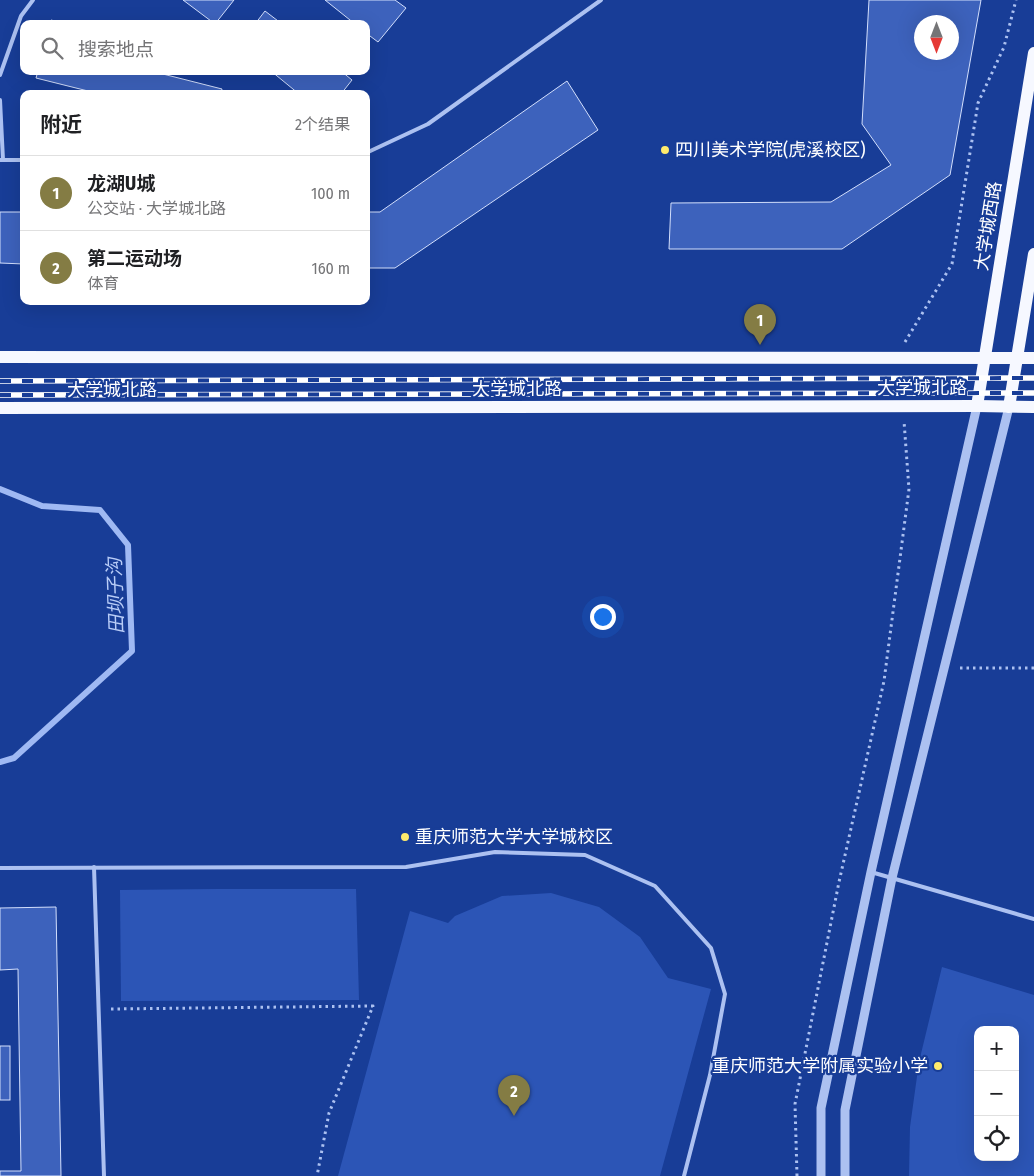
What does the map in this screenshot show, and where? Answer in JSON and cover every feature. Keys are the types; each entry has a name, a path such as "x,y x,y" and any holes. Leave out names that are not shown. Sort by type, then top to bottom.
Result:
{"main road":[{"name":"大学城西路","path":"977,406 1034,53"},
{"path":"1009,407 1034,254"},
{"name":"大学城北路","path":"0,357 1034,358"},
{"name":"大学城北路","path":"0,408 1034,407"}],"street":[{"path":"821,1176 821,1108 977,406"},
{"path":"846,1176 845,1110 892,878 1009,407"}],"lane":[{"path":"0,75 21,16 33,0"},
{"path":"370,150 428,124 601,0"},
{"path":"0,100 2,160 20,160"},
{"path":"0,868 406,867 495,852 585,855 655,886 711,948 725,994 710,1075 684,1176"},
{"path":"94,868 104,1176"},
{"path":"872,872 1034,919"}],"path":[{"path":"895,358 952,264 978,103 1004,47 1016,0"},
{"path":"797,1176 795,1104 839,882 885,672 909,490 902,406"},
{"path":"944,668 1034,668"},
{"path":"98,1009 373,1006 330,1113 317,1176"}],"shaded area":[{"path":"356,889 359,1000 121,1001 120,890"},
{"path":"551,893 599,907 640,937 668,978 711,989 660,1176 338,1176 410,911 448,923 455,916 502,896"},
{"name":"重庆师范大学附属实验小学","path":"942,967 1034,995 1034,1176 909,1176 910,1127 919,1062"}],"building":[{"path":"183,0 234,0 218,20 210,20"},
{"path":"325,0 395,0 406,8 378,42 370,36 370,20 350,20"},
{"path":"869,0 981,0 950,175 842,249 669,249 671,203 831,202 891,165 862,124"},
{"path":"265,11 277,20 258,20"},
{"path":"37,75 167,75 222,89 84,90 36,78"},
{"path":"276,75 346,75 352,80 344,90 294,90"},
{"path":"567,81 598,130 395,268 370,268 370,212 380,212"},
{"path":"0,212 20,212 20,264 0,263"},
{"path":"56,907 61,1176 0,1176 0,1171 21,1171 18,969 0,970 0,908"},
{"path":"0,1046 10,1046 10,1100 0,1100"}],"waterway":[{"name":"田坝子沟","path":"0,489 42,506 100,510 128,545 132,651 14,758 0,762"}],"railway":[{"path":"0,381 1034,378"},
{"path":"0,395 1034,393"}],"place":[{"name":"四川美术学院(虎溪校区)","path":"665,150"},
{"name":"龙湖U城","path":"760,345"},
{"name":"重庆师范大学大学城校区","path":"405,837"},
{"name":"重庆师范大学附属实验小学","path":"938,1066"},
{"name":"第二运动场","path":"514,1116"}]}
